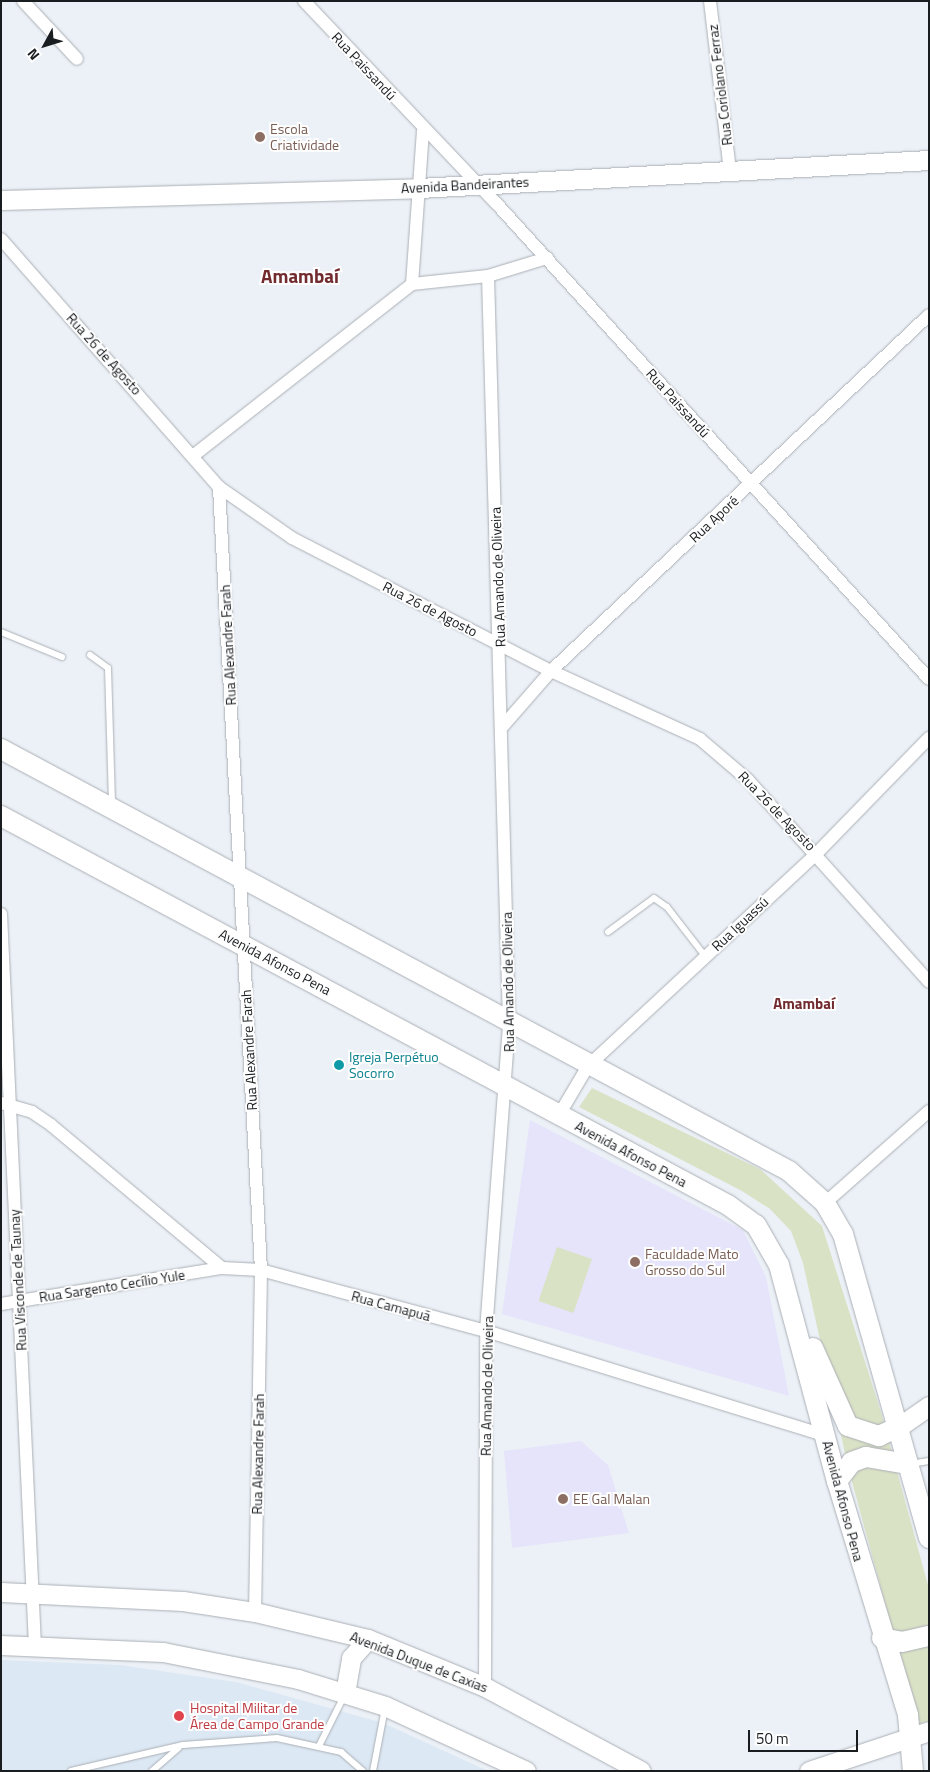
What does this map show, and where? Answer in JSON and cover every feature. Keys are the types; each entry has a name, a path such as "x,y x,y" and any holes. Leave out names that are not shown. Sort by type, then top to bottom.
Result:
{"main road":[{"name":"Avenida Bandeirantes","path":"1,200 419,188 929,160"},
{"path":"1,749 588,1066 789,1172 825,1204 844,1234 900,1426 908,1464 924,1505 929,1538"},
{"name":"Avenida Afonso Pena","path":"1,816 728,1205 756,1225 779,1266 882,1638 921,1733 913,1771"},
{"path":"779,1266 848,1426 880,1436 900,1426 929,1406"},
{"path":"837,1481 852,1462 866,1457 908,1464"},
{"name":"Avenida Duque de Caxias","path":"1,1592 32,1591 136,1596 256,1612 368,1639 484,1687 641,1771"},
{"path":"882,1638 902,1642 929,1636"},
{"path":"345,1692 351,1658 368,1639"},
{"path":"1,1645 163,1652 345,1692 386,1706 526,1771"},
{"path":"809,1771 921,1733"}],"street":[{"path":"22,1 77,59"},
{"name":"Rua Paissandú","path":"304,1 423,131 547,258 929,679"},
{"name":"Rua Coriolano Ferraz","path":"710,1 730,170"},
{"path":"412,284 423,131"},
{"name":"Rua 26 de Agosto","path":"1,239 194,455 219,487 292,538 551,671 700,739 748,780 817,853 929,982"},
{"path":"194,455 412,284 488,276 547,258"},
{"name":"Rua Amando de Oliveira","path":"484,1687 486,1331 506,1085 509,1023 503,726 488,276"},
{"name":"Rua Aporé","path":"503,726 551,671 929,316"},
{"name":"Rua Alexandre Farah","path":"219,487 261,1270 256,1612"},
{"name":"Rua Iguassú","path":"559,1115 588,1066 817,853 929,738"},
{"name":"Rua Visconde de Taunay","path":"1,914 5,1104 20,1301 35,1645"},
{"path":"5,1104 52,1125 222,1268"},
{"path":"825,1204 929,1111"},
{"name":"Rua Camapuã","path":"222,1268 261,1270 486,1331 825,1435"},
{"name":"Rua Sargento Cecílio Yule","path":"1,1304 222,1268"}],"lane":[{"path":"1,632 62,657"},
{"path":"90,655 108,668 112,810"},
{"path":"608,932 654,898 667,906 706,956"},
{"path":"908,1464 929,1461"},
{"path":"320,1744 345,1692"},
{"path":"373,1771 386,1706"},
{"path":"71,1771 183,1745 277,1738 320,1744 341,1752 363,1771"},
{"path":"152,1771 161,1758 183,1745"}],"shaded area":[{"name":"Faculdade Mato Grosso do Sul","path":"530,1120 743,1230 766,1277 789,1396 502,1314"},
{"name":"EE Gal Malan","path":"581,1441 608,1465 629,1533 512,1548 504,1451"},
{"name":"Hospital Militar de Área de Campo Grande","path":"1,1660 120,1665 236,1682 383,1723 488,1771 1,1771"}],"green space":[{"path":"592,1088 760,1169 822,1226 881,1412 929,1589 929,1721 918,1724 848,1467 803,1263 791,1231 770,1209 742,1191 579,1107"},
{"path":"557,1247 592,1259 573,1313 538,1301"}],"place":[{"name":"Escola Criatividade","path":"260,137"},
{"name":"Igreja Perpétuo Socorro","path":"339,1065"},
{"name":"Faculdade Mato Grosso do Sul","path":"635,1262"},
{"name":"EE Gal Malan","path":"563,1499"},
{"name":"Hospital Militar de Área de Campo Grande","path":"179,1716"}],"district":[{"name":"Amambaí","path":"300,276"},
{"name":"Amambaí","path":"804,1004"}]}
